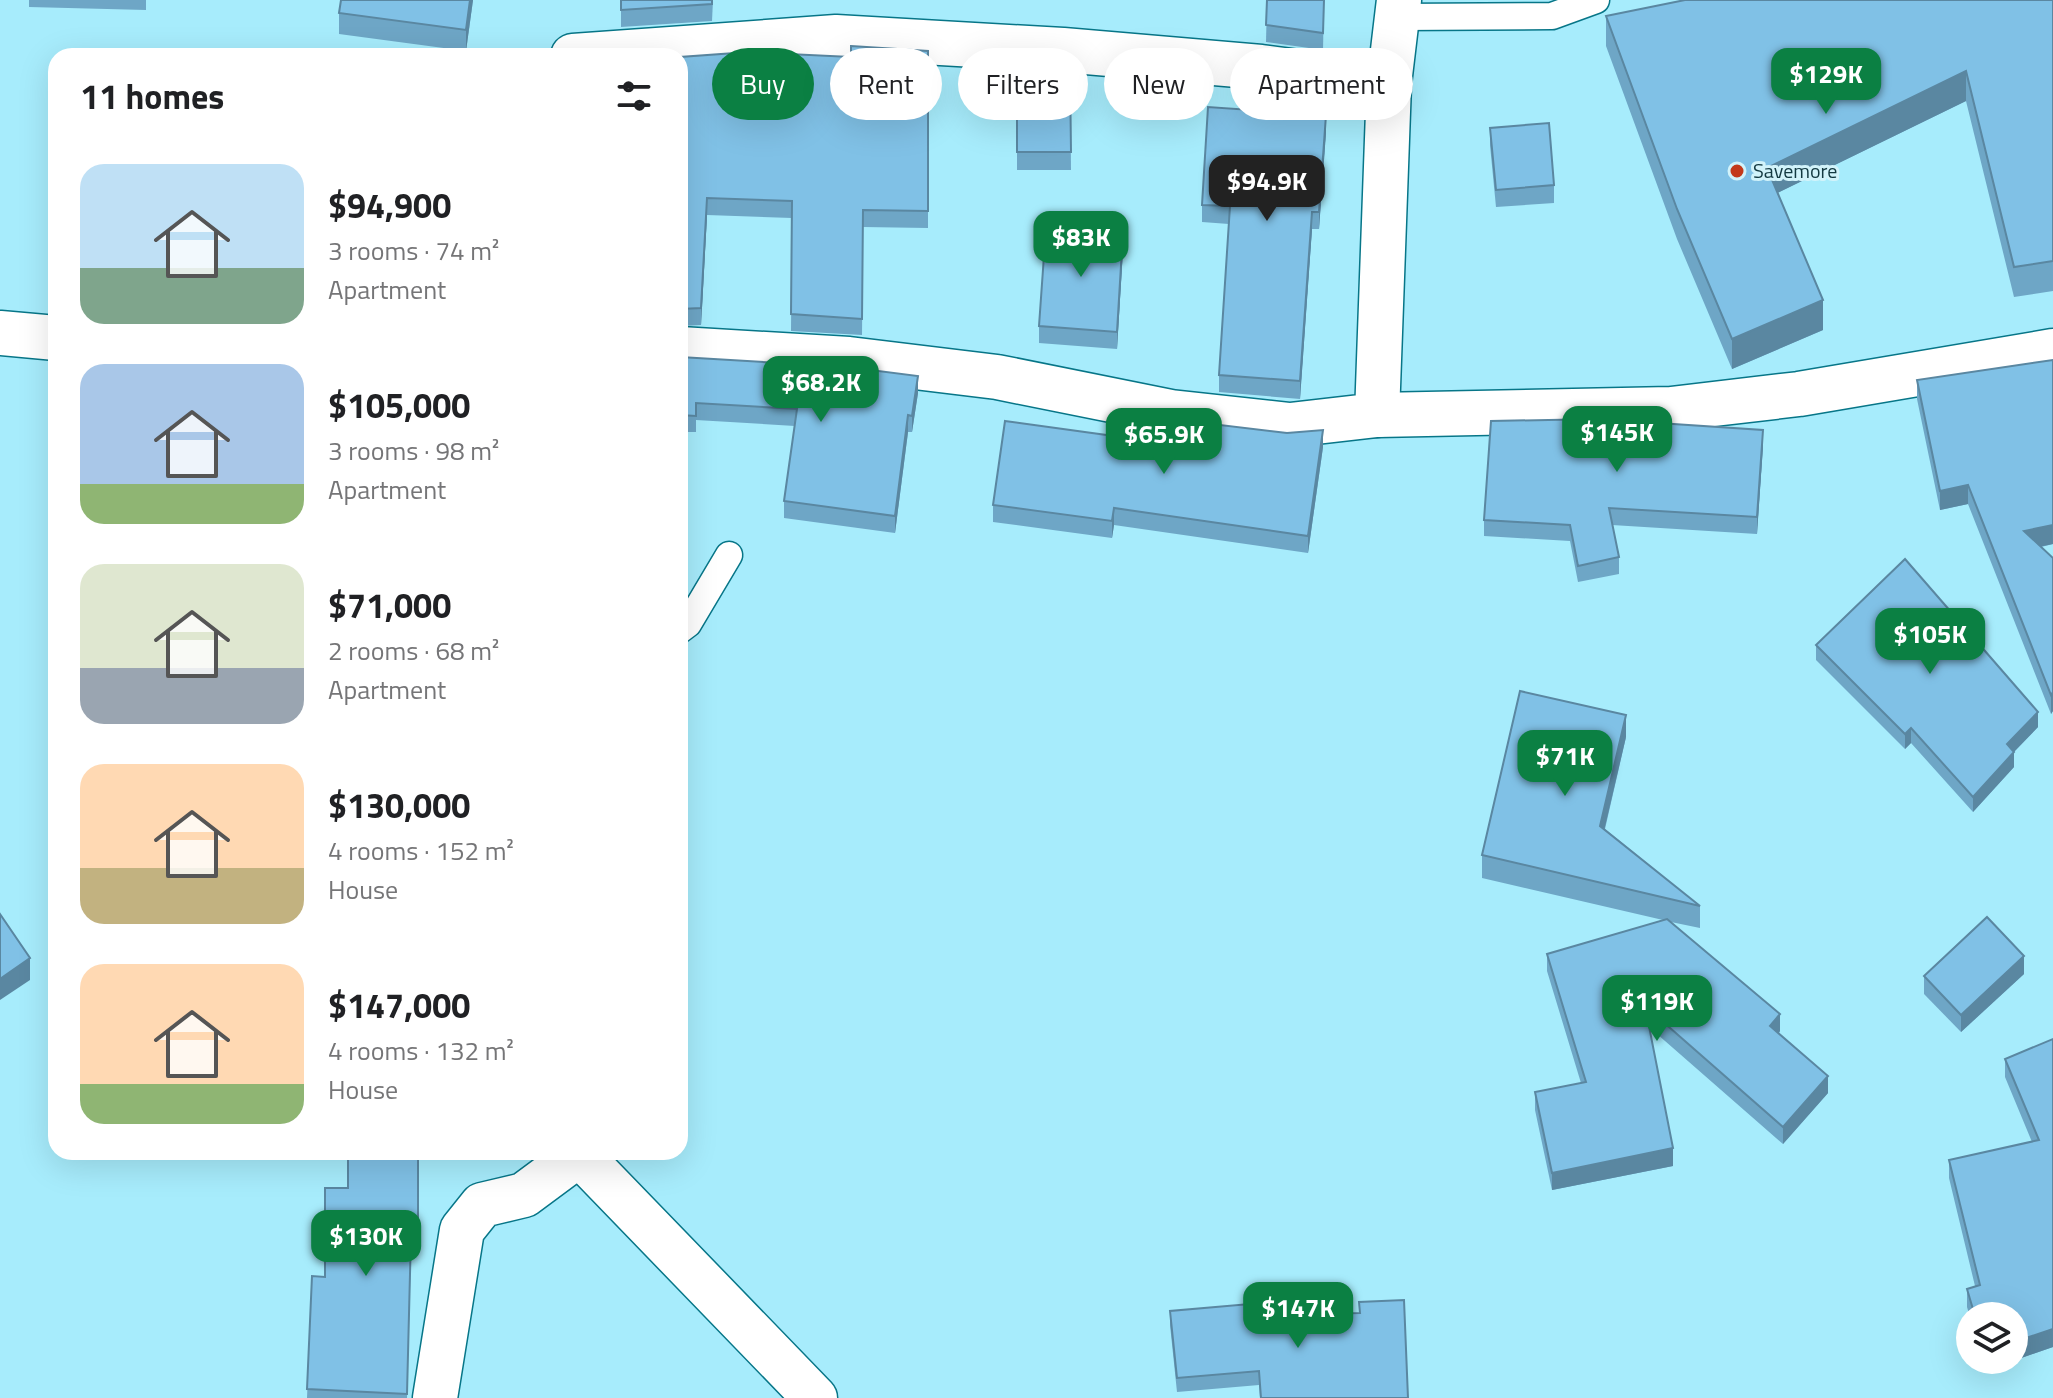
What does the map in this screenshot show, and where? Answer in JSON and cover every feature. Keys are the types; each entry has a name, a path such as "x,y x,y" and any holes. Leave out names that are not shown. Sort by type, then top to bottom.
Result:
{"street":[{"path":"1394,48 1399,9"},
{"path":"684,48 836,37 1230,64"},
{"path":"1377,415 1388,120"},
{"path":"0,333 48,337"},
{"path":"688,349 849,359 967,374 1171,412 1290,425 1377,415 1671,409 1799,394 2053,351"},
{"path":"435,1398 462,1230 482,1205 524,1195 568,1160"},
{"path":"584,1160 815,1398"}],"lane":[{"path":"1399,9 1552,16 1596,0"},
{"path":"688,624 729,555"}],"building":[{"path":"341,0 470,0 466,30 339,13"},
{"path":"621,0 712,0 712,4 621,10"},
{"path":"1267,0 1324,0 1323,33 1266,25"},
{"name":"Savemore","path":"1685,0 2053,0 2053,261 2014,267 1966,71 1767,168 1823,300 1732,339 1677,209 1606,16"},
{"path":"712,55 712,120 814,120 814,55 830,56 830,120 928,120 928,211 863,210 862,319 791,314 792,201 707,198 701,308 688,309 688,56"},
{"path":"1214,107 1230,109 1230,120 1326,120 1319,212 1312,212 1300,381 1219,375 1230,206 1202,205 1207,120 1214,120"},
{"path":"1017,120 1071,120 1071,152 1017,152"},
{"path":"1549,123 1554,185 1496,190 1490,128"},
{"path":"1046,227 1123,232 1117,332 1039,326"},
{"path":"688,357 847,367 918,376 912,416 908,415 895,516 784,501 797,409 696,403 696,416 688,416"},
{"path":"2053,360 2053,525 2024,531 2053,558 2051,695 1968,485 1940,491 1917,380"},
{"path":"1598,419 1763,430 1757,517 1609,508 1619,557 1578,566 1570,525 1484,520 1491,421"},
{"path":"1005,421 1201,448 1204,423 1287,433 1323,430 1308,536 1114,508 1112,521 993,505"},
{"path":"1905,559 2038,712 2007,744 2014,752 1973,797 1911,728 1905,734 1816,645"},
{"path":"1520,691 1626,715 1600,826 1700,906 1482,855"},
{"path":"0,914 30,958 0,979"},
{"path":"1987,917 2024,956 1961,1015 1924,976"},
{"path":"1667,919 1780,1014 1770,1026 1828,1076 1783,1127 1645,1006 1673,1148 1552,1173 1535,1092 1586,1082 1547,954"},
{"path":"2053,1039 2053,1329 2028,1337 2028,1302 1971,1302 1967,1289 1980,1285 1949,1160 2039,1140 2005,1059"},
{"path":"348,1160 418,1160 418,1234 411,1234 407,1394 307,1389 312,1276 325,1277 325,1188 348,1188"},
{"path":"1404,1300 1408,1398 1261,1398 1259,1371 1177,1378 1170,1311 1261,1303 1262,1315 1360,1313 1359,1302"}],"place":[{"name":"Savemore","path":"1737,171"}]}
